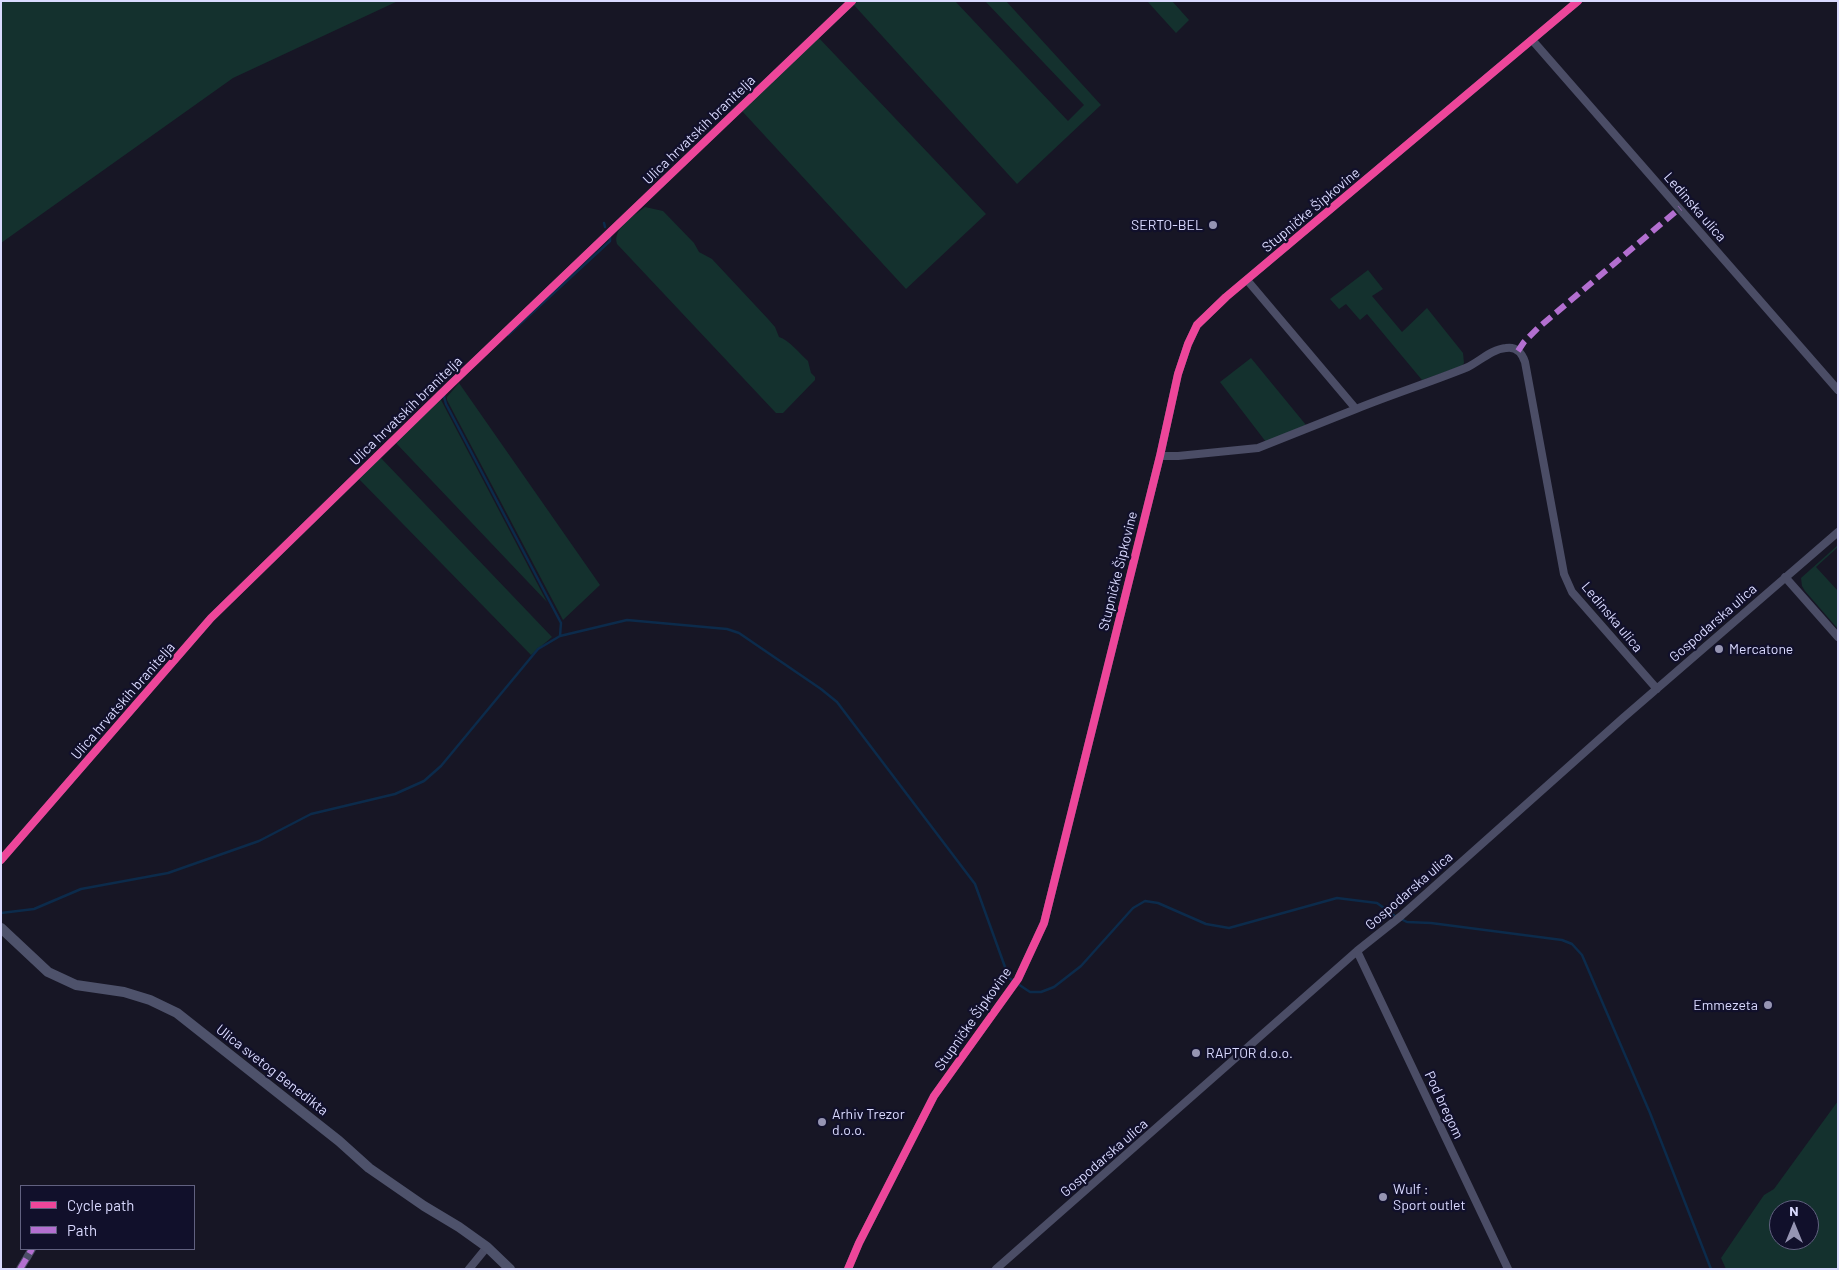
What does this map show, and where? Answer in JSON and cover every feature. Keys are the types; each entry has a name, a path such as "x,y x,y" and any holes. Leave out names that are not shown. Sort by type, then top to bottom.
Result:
{"main road":[{"name":"Ulica svetog Benedikta","path":"1,928 48,972 76,985 124,992 150,1000 177,1013 340,1141 369,1168 487,1247 510,1269"}],"street":[{"name":"Ulica hrvatskih branitelja","path":"1,860 211,618 465,370 852,1"},
{"name":"Stupničke Šipkovine","path":"848,1269 859,1243 934,1096 1016,982 1044,923 1160,456 1178,374 1193,332 1203,318 1247,280 1533,41 1578,1"},
{"name":"Ledinska ulica","path":"1533,41 1838,390"},
{"path":"1160,456 1258,448 1356,409 1247,280"},
{"name":"Ledinska ulica","path":"1356,409 1457,371 1478,362 1501,348 1510,348 1518,351 1525,362 1564,574 1572,592 1657,689"},
{"name":"Gospodarska ulica","path":"996,1269 1357,951 1401,916 1657,689 1838,532"},
{"path":"1785,577 1838,637"},
{"name":"Pod bregom","path":"1357,951 1508,1269"},
{"path":"470,1269 487,1247"},
{"path":"20,1269 31,1250"}],"green space":[{"path":"1,1 398,1 233,78 1,243"},
{"path":"856,1 955,1 1068,121 1084,105 985,1 1006,1 1101,105 1017,184 853,4"},
{"path":"1147,1 1172,1 1189,20 1176,33"},
{"path":"818,37 986,214 906,289 742,111"},
{"path":"645,207 663,211 694,243 699,252 712,259 768,319 775,327 779,337 790,344 808,361 815,380 783,413 776,413 617,244 616,238 621,228 630,218"},
{"path":"1368,270 1383,289 1372,296 1402,332 1427,308 1463,353 1464,363 1462,366 1422,380 1367,314 1360,320 1346,304 1339,309 1330,299"},
{"path":"1251,358 1306,425 1266,442 1220,382"},
{"path":"459,383 600,585 563,620 447,400 447,397"},
{"path":"440,398 547,602 395,442"},
{"path":"380,457 552,637 531,655 358,478"},
{"path":"1838,545 1816,567 1838,591 1838,629 1805,591 1801,578"},
{"path":"1838,1101 1838,1269 1726,1269 1721,1258 1764,1195 1774,1189"}],"waterway":[{"path":"604,223 605,227"},
{"path":"508,335 610,241 610,236"},
{"path":"445,393 446,404 561,623 560,636"},
{"path":"1,913 34,909 81,889 168,873 259,841 311,814 395,794 424,781 441,766 538,649 560,636 627,620 727,629 739,633 837,702 975,884 1009,978 1030,992 1041,992 1054,987 1081,966 1133,908 1145,901 1158,903 1206,924 1229,928 1337,898 1377,903 1407,922 1431,923 1562,940 1572,944 1582,955 1650,1113 1711,1269"}],"marked path":[{"path":"1518,351 1538,328 1680,208"},
{"path":"20,1269 31,1250"}],"cycle path":[{"path":"1,860 211,618 451,384 852,1"},
{"path":"848,1269 859,1243 934,1096 1018,979 1044,923 1160,456 1178,374 1188,344 1197,325 1226,297 1578,1"}],"place":[{"name":"SERTO-BEL","path":"1213,225"},
{"name":"Mercatone","path":"1719,649"},
{"name":"Emmezeta","path":"1768,1005"},
{"name":"RAPTOR d.o.o.","path":"1196,1053"},
{"name":"Arhiv Trezor d.o.o.","path":"822,1122"},
{"name":"Wulf : Sport outlet","path":"1383,1197"}]}
